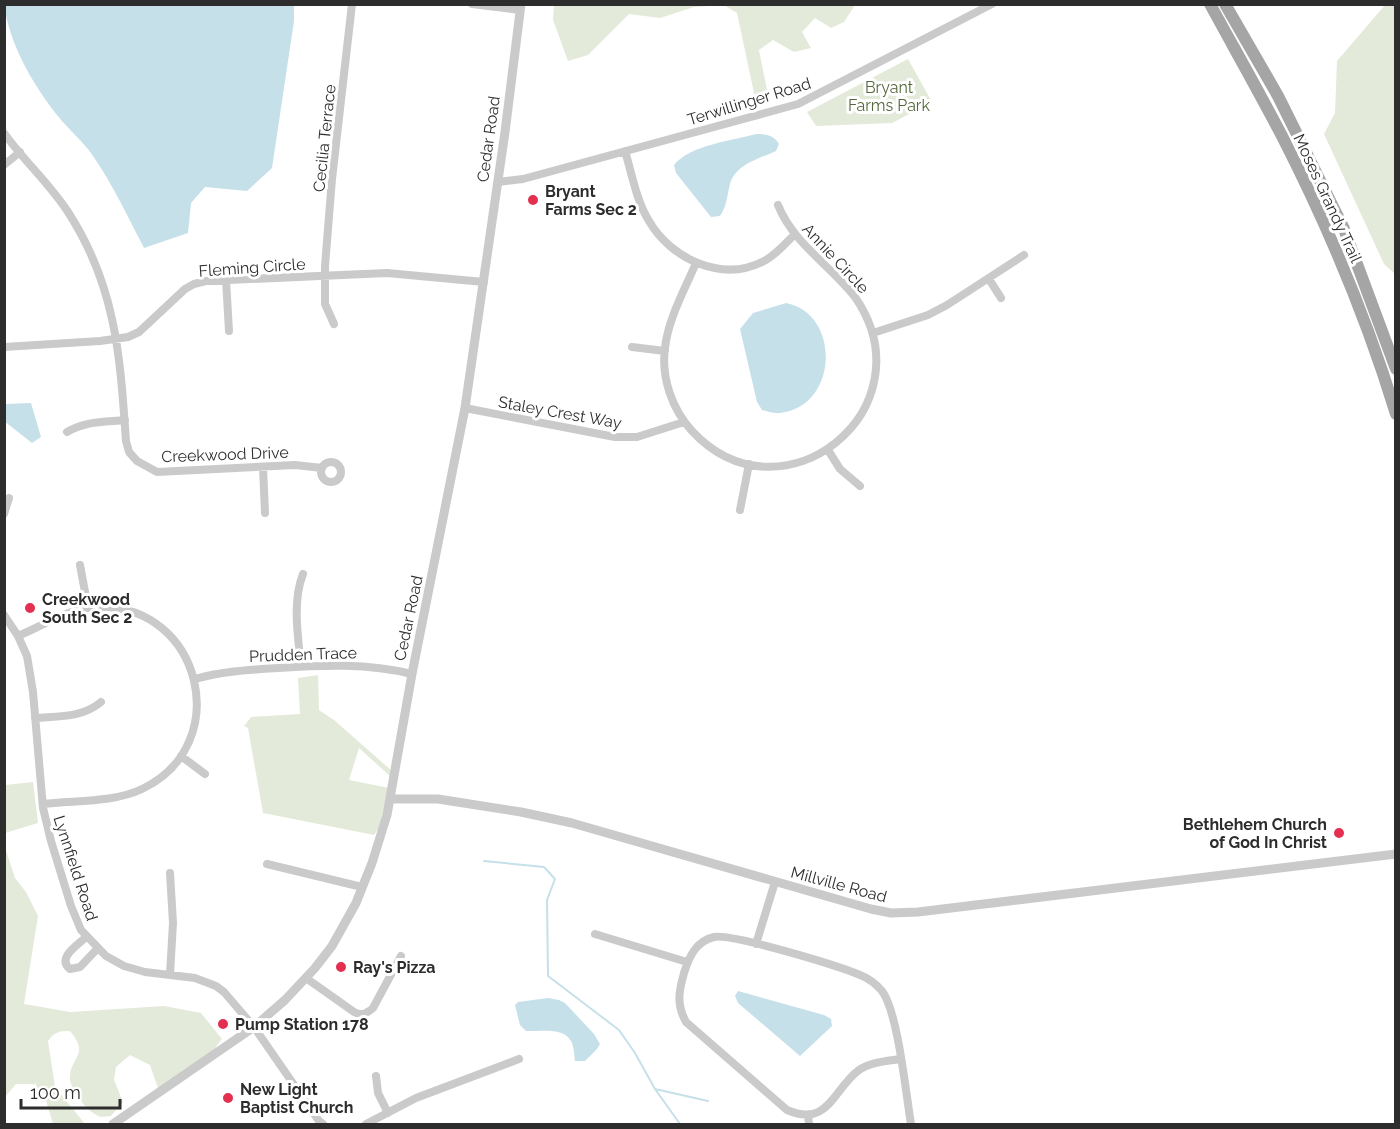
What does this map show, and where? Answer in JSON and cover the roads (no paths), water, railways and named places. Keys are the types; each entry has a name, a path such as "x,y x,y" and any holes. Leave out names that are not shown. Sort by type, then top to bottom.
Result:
{"main road":[{"name":"Moses Grandy Trail","path":"1210,4 1282,137 1337,255 1384,377 1395,414"},
{"name":"Moses Grandy Trail","path":"1225,4 1278,96 1344,229 1395,369"}],"street":[{"name":"Cecilia Terrace","path":"334,324 326,304 324,275 332,179 352,4"},
{"path":"472,4 520,7"},
{"name":"Terwillinger Road","path":"498,182 523,179 798,104 992,4"},
{"name":"Cedar Road","path":"114,1125 254,1027 306,978 332,945 351,912 383,834 465,408 498,182 520,7"},
{"name":"Creekwood Drive","path":"4,133 53,190 86,244 105,291 117,339 129,452 136,461 157,472 295,465 322,468"},
{"path":"625,151 640,205 651,225 669,245 696,263 723,270 753,266 778,252 795,234"},
{"path":"4,165 20,152"},
{"name":"Annie Circle","path":"696,263 674,317 665,351 664,365 668,389 684,422 701,441 719,453 749,464 779,466 804,461 828,450 850,430 870,396 876,372 873,333 868,318 855,297 795,234 784,220 778,205"},
{"path":"873,333 928,315 989,279 1024,255"},
{"name":"Fleming Circle","path":"4,348 128,337 139,332 185,289 194,284 226,280 387,273 484,282"},
{"path":"989,279 1000,298"},
{"path":"226,280 228,331"},
{"path":"632,347 665,351"},
{"name":"Staley Crest Way","path":"465,408 615,437 637,437 684,422"},
{"path":"67,432 89,423 125,420"},
{"path":"828,450 840,469 861,486"},
{"path":"740,510 749,464"},
{"path":"263,467 265,513"},
{"path":"4,514 9,498"},
{"path":"80,565 88,608"},
{"path":"301,666 297,625 298,586 303,574"},
{"path":"18,636 57,617 88,608 97,606 124,609 150,619 171,636 189,662 195,678 196,719 187,746 181,756 161,777 141,790 123,795 42,804"},
{"name":"Lynnfield Road","path":"4,615 18,636 27,656 42,804 71,906 86,937 124,966 145,972 195,978 216,986 232,1000 254,1027 323,1124"},
{"name":"Prudden Trace","path":"195,678 229,671 301,666 367,666 412,674"},
{"path":"35,718 79,715 101,702"},
{"path":"181,756 205,774"},
{"name":"Millville Road","path":"390,799 416,797 438,799 553,818 870,909 898,913 1395,854"},
{"path":"267,864 362,887"},
{"path":"170,873 173,923 170,974"},
{"path":"756,944 775,882"},
{"path":"594,934 687,962"},
{"path":"86,937 66,956 64,961 66,966 70,969 80,967 98,948"},
{"path":"900,1059 862,1068 827,1107 820,1111 808,1114 795,1113 781,1106 686,1022 678,996 690,955 699,945 714,937 730,937 850,971 876,984 886,998 891,1012 900,1059 911,1125"},
{"path":"306,978 354,1012 360,1015 366,1014 373,1008 400,956"},
{"path":"366,1125 416,1098 519,1059"},
{"path":"376,1076 378,1092 388,1113"},
{"path":"808,1114 809,1125"}],"water":[{"path":"4,5 294,5 294,21 272,168 247,191 205,187 191,203 188,233 144,248 93,156 57,115 31,77 11,35"},
{"path":"756,134 775,139 779,144 776,151 749,163 737,172 730,184 720,216 711,217 676,173 674,165 681,158 700,148"},
{"path":"786,303 804,310 817,324 824,341 826,360 822,378 814,395 799,407 776,413 762,410 757,402 740,329 753,313"},
{"path":"31,403 41,437 32,443 4,421 5,404"},
{"path":"738,991 824,1015 831,1019 832,1026 800,1056 738,1003 735,996"},
{"path":"548,998 565,1003 594,1034 600,1044 585,1061 575,1061 572,1043 562,1033 526,1031 520,1025 515,1005 518,1002"}],"waterway":[{"path":"484,861 544,867 555,879 547,900 548,976 619,1030 655,1089 680,1124"},
{"path":"655,1089 708,1101"}],"place":[{"name":"Bryant Farms Sec 2","path":"533,200"},
{"name":"Creekwood South Sec 2","path":"30,608"},
{"name":"Bethlehem Church of God In Christ","path":"1339,833"},
{"name":"Ray's Pizza","path":"341,967"},
{"name":"Pump Station 178","path":"223,1024"},
{"name":"New Light Baptist Church","path":"228,1098"}],"park label":[{"name":"Bryant Farms Park","path":"889,96"}]}
